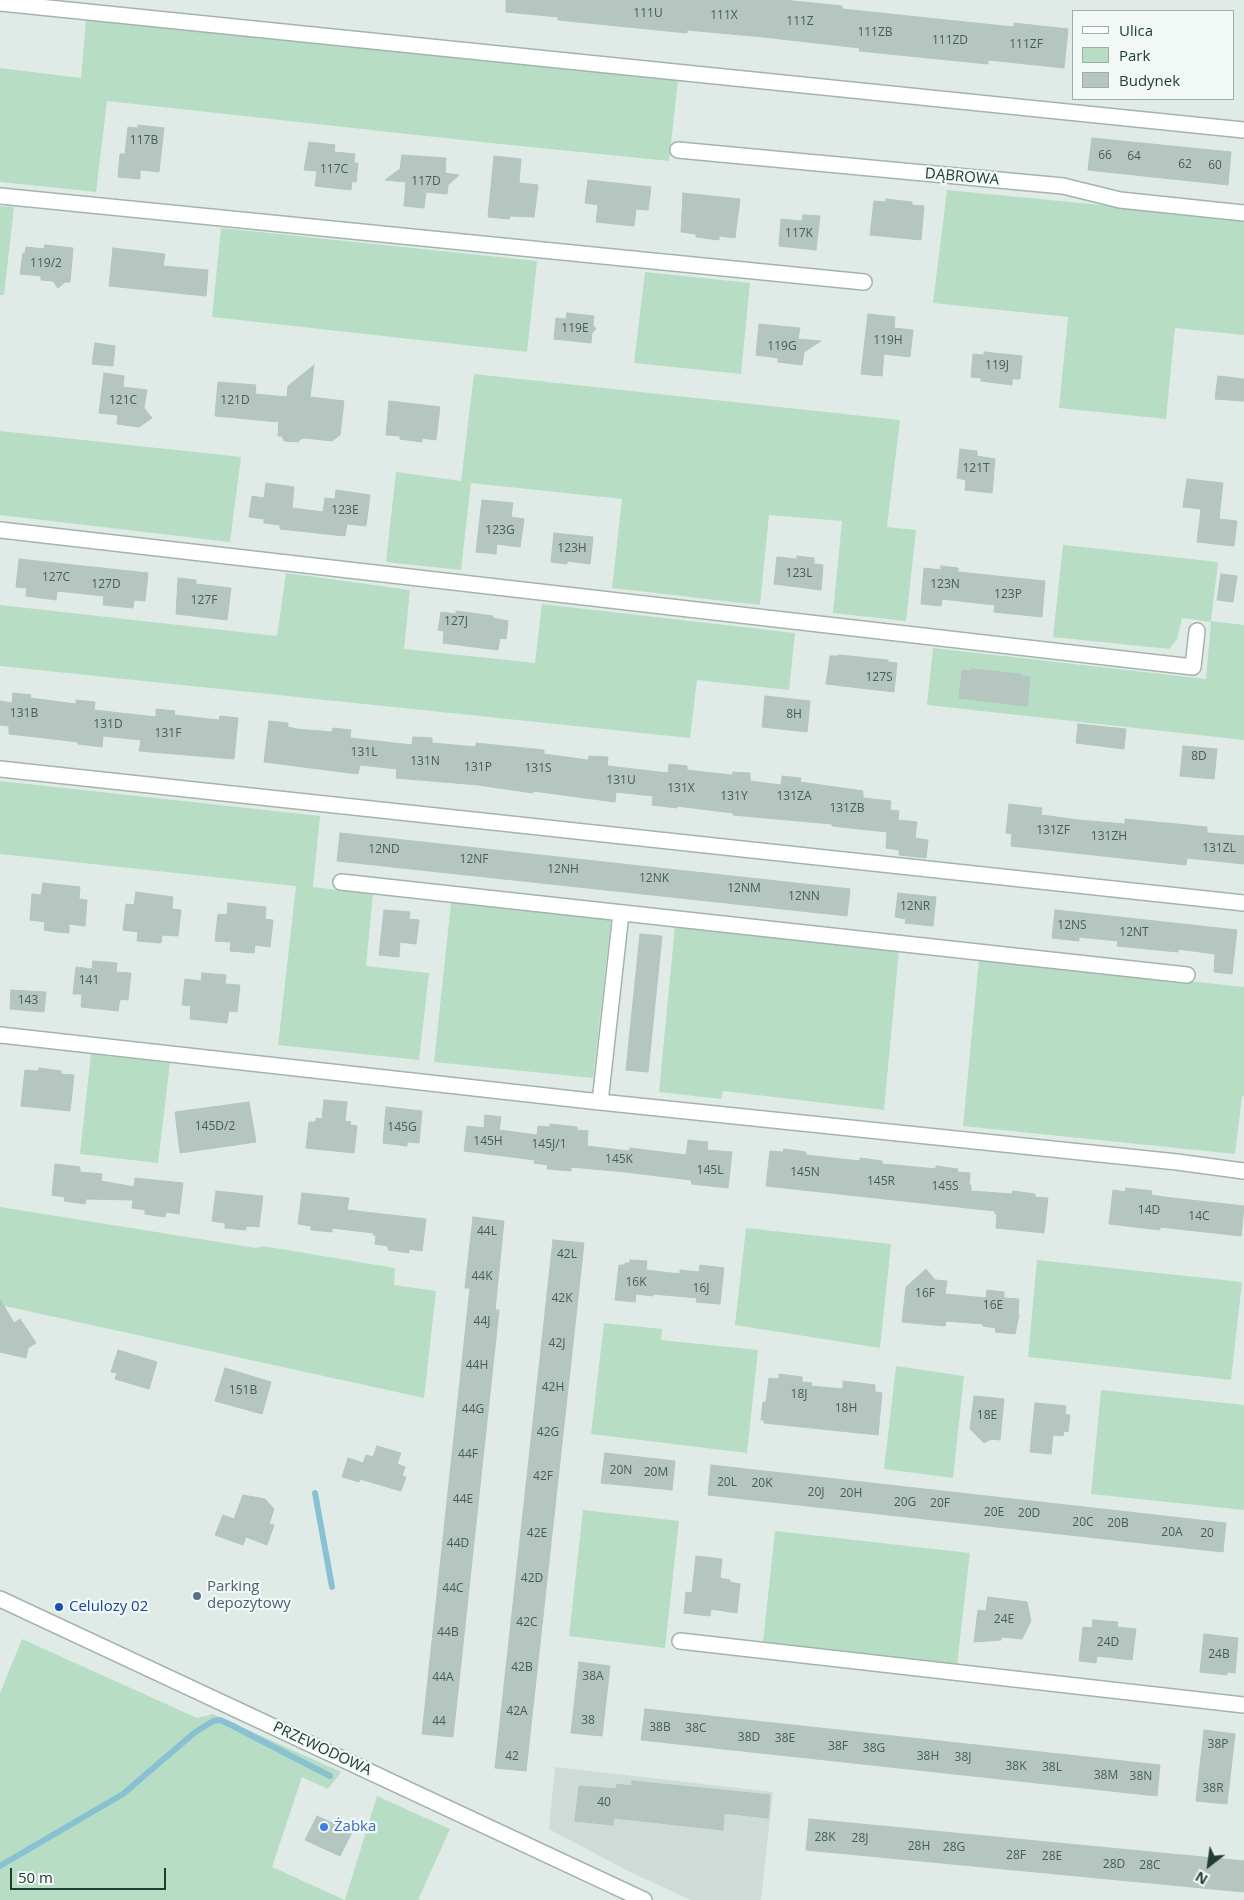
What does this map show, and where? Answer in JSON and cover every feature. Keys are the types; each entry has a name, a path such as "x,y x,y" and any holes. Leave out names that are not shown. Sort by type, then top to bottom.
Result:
{"street":[{"path":"0,3 1244,130"},
{"name":"DĄBROWA","path":"678,150 1063,186 1120,200 1244,212"},
{"path":"0,196 864,282"},
{"path":"0,530 1193,666 1197,631"},
{"path":"0,769 1244,902"},
{"path":"341,882 1187,975"},
{"path":"600,1102 621,913"},
{"path":"0,1035 600,1102 1177,1162 1244,1172"},
{"name":"PRZEWODOWA","path":"0,1599 644,1900"},
{"path":"680,1640 1244,1705"}],"shaded area":[{"path":"555,1767 773,1792 761,1900 691,1900 630,1872 549,1829"}],"green space":[{"path":"86,20 678,80 669,161 107,101 96,192 0,182 0,68 81,78"},
{"path":"947,190 1244,219 1244,335 1175,328 1166,419 1059,408 1068,317 933,303"},
{"path":"0,206 14,207 4,295 0,295"},
{"path":"221,228 537,261 527,352 212,317"},
{"path":"645,272 750,283 741,374 634,363"},
{"path":"474,374 900,420 887,527 916,530 906,621 833,613 842,521 769,515 760,605 612,588 622,499 471,483 461,570 386,562 396,472 461,481"},
{"path":"0,431 241,457 230,542 0,515"},
{"path":"1063,545 1218,562 1211,621 1244,625 1244,740 927,705 933,648 1206,679 1211,622 1182,618 1177,639 1169,649 1053,637"},
{"path":"286,573 410,590 404,649 535,663 542,604 795,633 789,690 697,680 690,738 0,666 0,605 277,636"},
{"path":"0,781 320,816 313,887 373,894 366,966 429,973 419,1060 278,1045 296,886 0,854"},
{"path":"451,903 611,920 593,1078 434,1062"},
{"path":"675,926 899,950 884,1110 723,1091 721,1099 659,1092"},
{"path":"979,959 1244,987 1244,1096 1242,1096 1235,1154 963,1126"},
{"path":"91,1054 170,1063 158,1163 80,1154"},
{"path":"0,1207 256,1248 263,1246 395,1268 394,1285 436,1291 424,1398 0,1305"},
{"path":"746,1228 891,1244 880,1348 735,1325"},
{"path":"1037,1260 1242,1282 1231,1380 1028,1357"},
{"path":"604,1323 662,1329 661,1340 758,1350 747,1453 591,1434"},
{"path":"896,1366 964,1376 953,1478 884,1469"},
{"path":"1101,1390 1244,1405 1244,1510 1091,1494"},
{"path":"583,1510 679,1521 665,1648 569,1636"},
{"path":"775,1531 970,1553 957,1665 763,1642"},
{"path":"22,1639 197,1718 213,1714 341,1772 328,1789 302,1777 272,1867 345,1900 0,1900 0,1693"},
{"path":"377,1796 450,1829 418,1900 345,1900"}],"building":[{"path":"506,0 784,0 842,6 842,9 1014,27 1014,23 1068,29 1064,68 988,60 988,64 859,51 860,48 763,37 687,30 687,33 558,20 558,17 506,12"},
{"path":"138,125 164,128 159,172 140,170 140,179 118,177 120,154 125,154 128,127 138,128"},
{"path":"1092,138 1231,152 1228,185 1088,170"},
{"path":"309,142 335,145 334,152 355,154 354,163 358,163 356,182 352,181 351,190 315,186 317,171 304,170"},
{"path":"402,155 446,158 445,173 459,175 448,185 447,194 426,192 424,208 404,206 406,182 385,180 400,169"},
{"path":"494,156 521,159 519,183 538,185 534,217 510,216 509,219 488,217"},
{"path":"588,180 651,187 648,210 636,209 634,226 596,222 598,205 585,203"},
{"path":"683,193 740,199 735,238 719,236 719,240 696,237 696,234 681,232"},
{"path":"886,199 912,202 912,205 924,206 921,240 870,235 874,201 886,202"},
{"path":"803,215 820,216 816,250 779,246 781,219 802,221"},
{"path":"45,245 73,248 70,282 65,282 58,288 53,281 41,280 41,276 20,274 23,253 25,254 26,247 44,249"},
{"path":"113,248 165,254 163,266 208,270 206,296 109,286"},
{"path":"567,313 594,316 593,325 596,329 592,333 591,343 554,339 556,318 566,319"},
{"path":"868,314 895,317 894,328 913,330 910,357 884,354 882,376 861,374"},
{"path":"759,324 800,328 798,339 821,341 804,352 802,365 778,362 778,358 756,355"},
{"path":"95,343 115,346 113,366 92,364"},
{"path":"984,352 1022,356 1020,379 1012,379 1012,385 981,381 981,378 971,377 973,354 984,355"},
{"path":"314,365 310,397 344,401 340,435 332,441 305,438 298,442 284,441 282,436 278,436 279,422 215,416 218,382 256,385 255,394 287,397 288,386"},
{"path":"104,373 124,376 123,387 147,390 144,408 152,418 139,427 117,424 118,415 99,413"},
{"path":"1218,376 1244,379 1244,401 1215,399"},
{"path":"389,401 440,407 436,440 422,438 422,442 400,439 400,436 386,435"},
{"path":"960,449 977,451 977,456 995,459 992,493 965,490 966,480 957,478"},
{"path":"1187,479 1223,483 1219,519 1237,521 1234,546 1197,542 1201,509 1183,507"},
{"path":"266,483 294,487 292,508 323,512 325,498 335,499 336,490 370,495 366,526 347,524 345,536 280,529 280,525 264,523 264,519 249,517 252,496 264,498"},
{"path":"482,500 513,503 511,517 524,519 520,547 497,544 496,554 476,552"},
{"path":"554,533 593,537 590,564 567,561 567,564 551,562"},
{"path":"797,556 814,558 814,564 823,565 821,590 774,584 777,557 797,559"},
{"path":"19,559 148,573 145,601 134,600 133,608 103,605 104,596 57,591 56,600 26,596 27,588 16,587"},
{"path":"941,566 958,568 958,572 1045,581 1042,617 994,612 995,605 942,599 941,606 921,604 924,568 941,570"},
{"path":"1221,574 1237,576 1233,602 1217,600"},
{"path":"178,578 196,580 196,584 231,588 227,620 176,614"},
{"path":"456,611 493,616 493,618 508,621 506,639 500,638 498,650 443,643 444,631 438,630 441,612 456,614"},
{"path":"839,655 888,660 888,662 897,663 894,692 826,684 830,656"},
{"path":"971,669 1021,674 1021,676 1030,677 1027,706 959,698 962,670 971,671"},
{"path":"13,693 31,695 30,698 76,704 76,700 95,702 94,710 156,717 156,709 175,711 174,715 200,718 219,720 220,716 238,718 234,759 139,751 141,740 103,736 102,747 78,744 78,742 9,734 9,726 0,725 0,701 12,703"},
{"path":"765,696 810,701 807,732 762,727"},
{"path":"269,721 288,723 288,727 297,729 332,732 333,728 351,730 350,738 412,745 413,737 432,738 432,743 476,747 476,743 544,750 544,754 588,760 589,756 608,757 607,766 668,773 669,764 687,766 687,770 713,773 732,775 733,772 750,773 750,781 781,785 782,776 801,778 800,782 863,791 863,798 891,801 890,810 899,811 898,820 917,822 915,838 928,840 926,858 899,855 899,850 886,848 887,832 832,826 832,824 733,815 733,813 677,806 677,808 652,805 653,796 616,792 615,802 533,791 533,793 478,785 396,778 397,769 360,765 358,774 264,762"},
{"path":"1078,724 1126,729 1124,749 1076,743"},
{"path":"1183,746 1217,749 1214,779 1180,776"},
{"path":"1009,804 1042,808 1041,815 1125,824 1125,819 1207,827 1207,833 1244,836 1244,864 1187,858 1186,865 1011,846 1012,834 1006,833"},
{"path":"340,833 850,889 847,916 337,861"},
{"path":"43,883 80,887 79,899 87,900 85,926 69,924 69,933 56,932 44,930 45,922 30,920 32,894 41,895"},
{"path":"136,892 173,897 172,909 181,910 178,936 162,935 161,943 137,941 138,932 123,930 126,904 134,905"},
{"path":"898,893 936,897 933,926 905,923 906,919 895,917"},
{"path":"228,903 266,907 265,919 273,920 270,947 255,945 254,953 230,951 231,942 215,941 218,914 227,915"},
{"path":"384,910 410,912 409,919 419,920 416,944 400,942 399,957 379,955"},
{"path":"1055,910 1237,930 1232,974 1214,972 1215,954 1178,949 1178,952 1117,946 1118,941 1079,937 1079,941 1052,938"},
{"path":"640,934 662,936 648,1072 626,1070"},
{"path":"93,961 117,963 116,972 131,973 128,1000 120,999 118,1011 81,1007 82,994 73,994 76,967 92,969"},
{"path":"202,973 226,975 225,984 240,985 237,1012 229,1011 227,1023 190,1019 191,1006 182,1005 185,979 201,981"},
{"path":"11,990 46,992 44,1012 10,1009"},
{"path":"39,1068 61,1071 61,1074 74,1075 70,1111 21,1106 25,1070 38,1071"},
{"path":"324,1100 347,1102 345,1121 351,1122 350,1125 357,1126 354,1153 306,1148 309,1122 316,1122 316,1118 322,1119"},
{"path":"249,1102 256,1142 180,1153 175,1112"},
{"path":"386,1107 422,1111 419,1143 407,1142 407,1146 383,1143"},
{"path":"485,1115 501,1117 499,1130 537,1135 538,1126 550,1127 550,1124 577,1127 577,1130 588,1131 587,1146 629,1151 630,1148 686,1155 688,1140 708,1142 707,1150 732,1152 728,1188 692,1184 691,1180 625,1172 571,1167 571,1171 547,1169 548,1165 534,1163 535,1160 464,1151 467,1126 484,1128"},
{"path":"784,1149 806,1152 806,1155 860,1161 860,1158 882,1161 882,1164 936,1169 936,1166 958,1169 957,1172 970,1173 969,1185 971,1185 971,1191 1012,1194 1013,1191 1035,1194 1035,1197 1048,1198 1044,1233 996,1228 997,1214 995,1214 995,1211 766,1186 770,1151 783,1152"},
{"path":"55,1164 80,1167 80,1172 102,1174 101,1181 134,1187 135,1178 183,1183 179,1214 166,1212 165,1217 145,1214 145,1210 132,1208 133,1200 86,1199 85,1204 64,1201 65,1197 52,1195"},
{"path":"1126,1188 1152,1191 1151,1195 1164,1197 1244,1206 1241,1236 1160,1227 1160,1230 1109,1224 1113,1190 1125,1192"},
{"path":"216,1191 263,1196 259,1227 246,1226 246,1230 225,1228 225,1223 212,1221"},
{"path":"302,1193 349,1198 347,1210 426,1219 422,1251 409,1249 409,1253 388,1250 388,1246 375,1244 376,1236 373,1235 374,1233 332,1228 332,1232 311,1230 311,1226 298,1224"},
{"path":"473,1217 504,1221 495,1310 499,1310 453,1737 422,1734 470,1288 465,1288"},
{"path":"553,1240 584,1243 526,1771 495,1768"},
{"path":"630,1260 647,1261 646,1270 680,1274 680,1270 699,1272 700,1265 724,1268 720,1304 696,1302 697,1298 653,1294 653,1296 636,1294 635,1302 615,1300 619,1265 630,1263"},
{"path":"926,1269 935,1280 947,1281 945,1294 986,1298 987,1290 1004,1292 1004,1298 1019,1299 1019,1315 1015,1334 995,1332 996,1328 983,1326 983,1324 946,1321 945,1326 902,1322 906,1287"},
{"path":"0,1299 14,1323 20,1319 36,1343 28,1348 26,1358 0,1352"},
{"path":"118,1350 157,1362 149,1389 115,1379 117,1373 111,1372"},
{"path":"225,1368 271,1382 262,1414 215,1401"},
{"path":"779,1374 802,1377 802,1382 812,1383 811,1386 843,1389 843,1381 875,1385 875,1392 882,1393 878,1435 764,1423 764,1420 761,1420 763,1402 766,1402 769,1378 779,1379"},
{"path":"974,1396 1004,1399 1000,1440 991,1439 984,1443 970,1429"},
{"path":"1035,1403 1066,1406 1065,1414 1070,1415 1068,1432 1064,1431 1063,1436 1053,1435 1051,1454 1030,1452"},
{"path":"377,1446 401,1453 397,1464 405,1467 402,1476 406,1477 401,1491 360,1479 359,1482 342,1477 348,1458 363,1463 366,1455 373,1457"},
{"path":"605,1453 675,1461 672,1490 601,1483"},
{"path":"711,1465 1226,1523 1223,1552 708,1495"},
{"path":"243,1495 265,1499 274,1509 269,1524 274,1525 267,1545 246,1537 243,1545 215,1535 223,1515 234,1519"},
{"path":"696,1556 722,1559 720,1578 740,1584 737,1613 711,1609 710,1616 684,1613 686,1592 692,1593"},
{"path":"988,1597 1027,1602 1031,1621 1022,1639 1001,1637 1001,1640 974,1642 978,1610 986,1611"},
{"path":"1093,1620 1118,1622 1117,1627 1136,1629 1132,1660 1097,1656 1096,1663 1079,1661 1083,1627 1092,1628"},
{"path":"1204,1634 1238,1638 1235,1673 1227,1672 1227,1675 1200,1672"},
{"path":"579,1662 610,1666 602,1736 571,1733"},
{"path":"645,1709 1160,1765 1157,1796 641,1740"},
{"path":"1204,1730 1235,1734 1227,1804 1196,1801"},
{"path":"632,1781 770,1795 768,1818 724,1813 723,1830 614,1818 613,1825 575,1821 579,1786 616,1789 617,1784 632,1786"},
{"path":"317,1816 352,1832 340,1856 305,1840"},
{"path":"809,1819 1244,1861 1244,1892 806,1850"}],"waterway":[{"path":"315,1493 332,1587"},
{"path":"0,1866 123,1794 194,1733 213,1721 220,1720 231,1725 330,1776"}],"place":[{"name":"Parking depozytowy","path":"197,1596"},
{"name":"Celulozy 02","path":"59,1607"},
{"name":"Żabka","path":"324,1827"}]}
